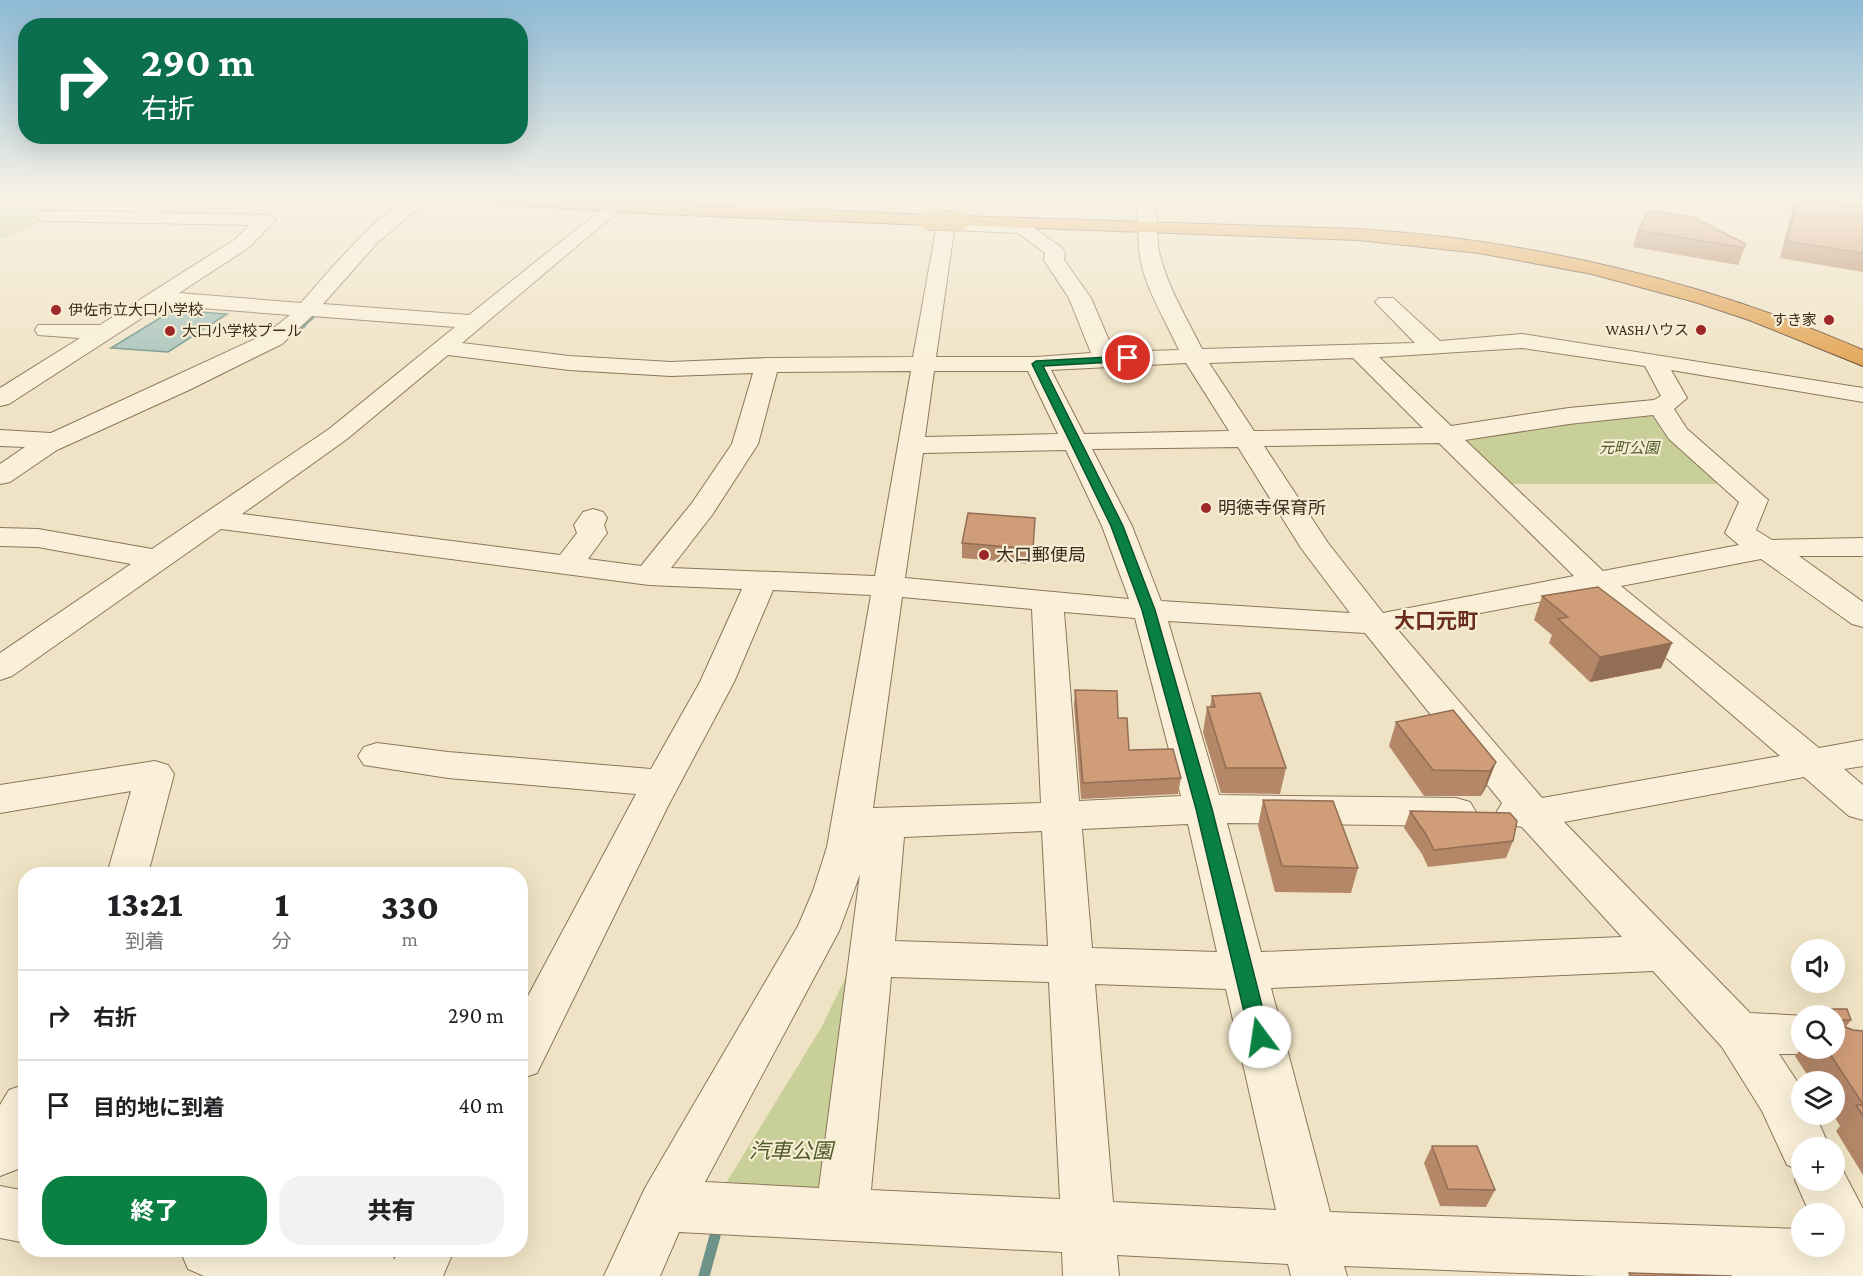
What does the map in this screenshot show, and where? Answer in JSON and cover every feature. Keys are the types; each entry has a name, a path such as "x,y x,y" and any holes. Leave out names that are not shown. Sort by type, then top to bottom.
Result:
{"highway":[{"path":"1535,257 1666,287 1731,306 1863,359"}],"street":[{"path":"0,399 222,257"},
{"path":"0,476 54,441 180,385 274,339 289,329 355,257"},
{"path":"6,661 338,434 553,257"},
{"path":"842,1215 871,958 868,822 889,586 922,364 933,257"},
{"path":"1054,257 1054,260 1080,298 1105,359"},
{"path":"1151,257 1158,282 1194,357 1316,548 1374,624 1533,813 1739,1033 1780,1096 1800,1137"},
{"path":"158,298 471,322"},
{"path":"1386,302 1434,348"},
{"path":"46,330 104,332"},
{"path":"443,348 569,363 659,368 767,365 1036,364 1105,359 1360,352 1522,341 1654,360 1863,395"},
{"path":"1360,352 1596,581 1863,806"},
{"path":"910,445 1445,435 1569,416 1660,407 1675,398 1654,360"},
{"path":"1036,364 1117,526 1149,610 1204,809 1314,1257"},
{"path":"649,576 702,509 745,444 767,365"},
{"path":"1660,407 1678,434 1750,494 1754,500 1740,533 1794,566 1863,617"},
{"path":"0,438 54,441"},
{"path":"568,565 592,533 589,525 593,518"},
{"path":"213,519 649,576 889,586 1149,610 1374,624 1765,549 1828,546 1863,548"},
{"path":"0,537 38,538 156,559"},
{"path":"531,1014 717,682 760,581"},
{"path":"1047,600 1090,1251"},
{"path":"632,1276 664,1206 817,931 834,891 847,847 868,822 1204,809 1533,813 1863,753"},
{"path":"377,756 448,765 662,783"},
{"path":"0,798 155,774 130,867"},
{"path":"871,958 1244,970 1663,952"},
{"path":"1739,1033 1791,1034"},
{"path":"0,1152 18,1120"},
{"path":"664,1206 842,1215 1090,1251 1314,1257 1862,1262 1826,1191"},
{"path":"0,1212 18,1215"},
{"path":"252,1257 373,1276"},
{"path":"415,1276 424,1257"}],"green space":[{"name":"元町公園","path":"1642,410 1656,414 1661,430 1727,484 1509,484 1462,438"},
{"name":"汽車公園","path":"861,946 820,1193 723,1188 821,1028"}],"water":[{"name":"大口小学校プール","path":"173,310 227,314 168,352 111,348"}],"building":[{"path":"968,513 1035,518 1033,549 962,543"},
{"path":"1598,587 1672,643 1600,657 1558,619 1568,617 1542,596"},
{"path":"1075,690 1117,691 1118,718 1127,718 1129,750 1173,749 1181,778 1083,783"},
{"path":"1260,693 1286,768 1226,768 1207,707 1215,707 1212,696"},
{"path":"1453,710 1496,762 1490,771 1433,770 1396,722"},
{"path":"1263,800 1333,801 1358,868 1282,866"},
{"path":"1410,811 1510,813 1517,821 1513,841 1434,850"},
{"path":"1845,1009 1847,1009 1851,1020 1845,1020"},
{"path":"1845,1027 1863,1031 1863,1104 1845,1077 1845,1071 1841,1071 1833,1059 1845,1059"},
{"path":"1856,1105 1863,1105 1863,1116"},
{"path":"1432,1146 1477,1146 1495,1190 1448,1189"},
{"path":"1629,1273 1732,1276 1630,1276"}],"waterway":[{"path":"302,326 313,316"},
{"path":"281,341 304,325"},
{"path":"704,1276 715,1236"}],"place":[{"name":"伊佐市立大口小学校","path":"56,310"},
{"name":"すき家","path":"1829,320"},
{"name":"WASHハウス","path":"1701,330"},
{"name":"大口小学校プール","path":"170,331"},
{"name":"明徳寺保育所","path":"1206,508"},
{"name":"大口郵便局","path":"984,555"}],"district":[{"name":"大口元町","path":"1436,621"}],"route":[{"path":"1128,358 1036,364 1117,526 1149,610 1204,809 1260,1037"}]}
